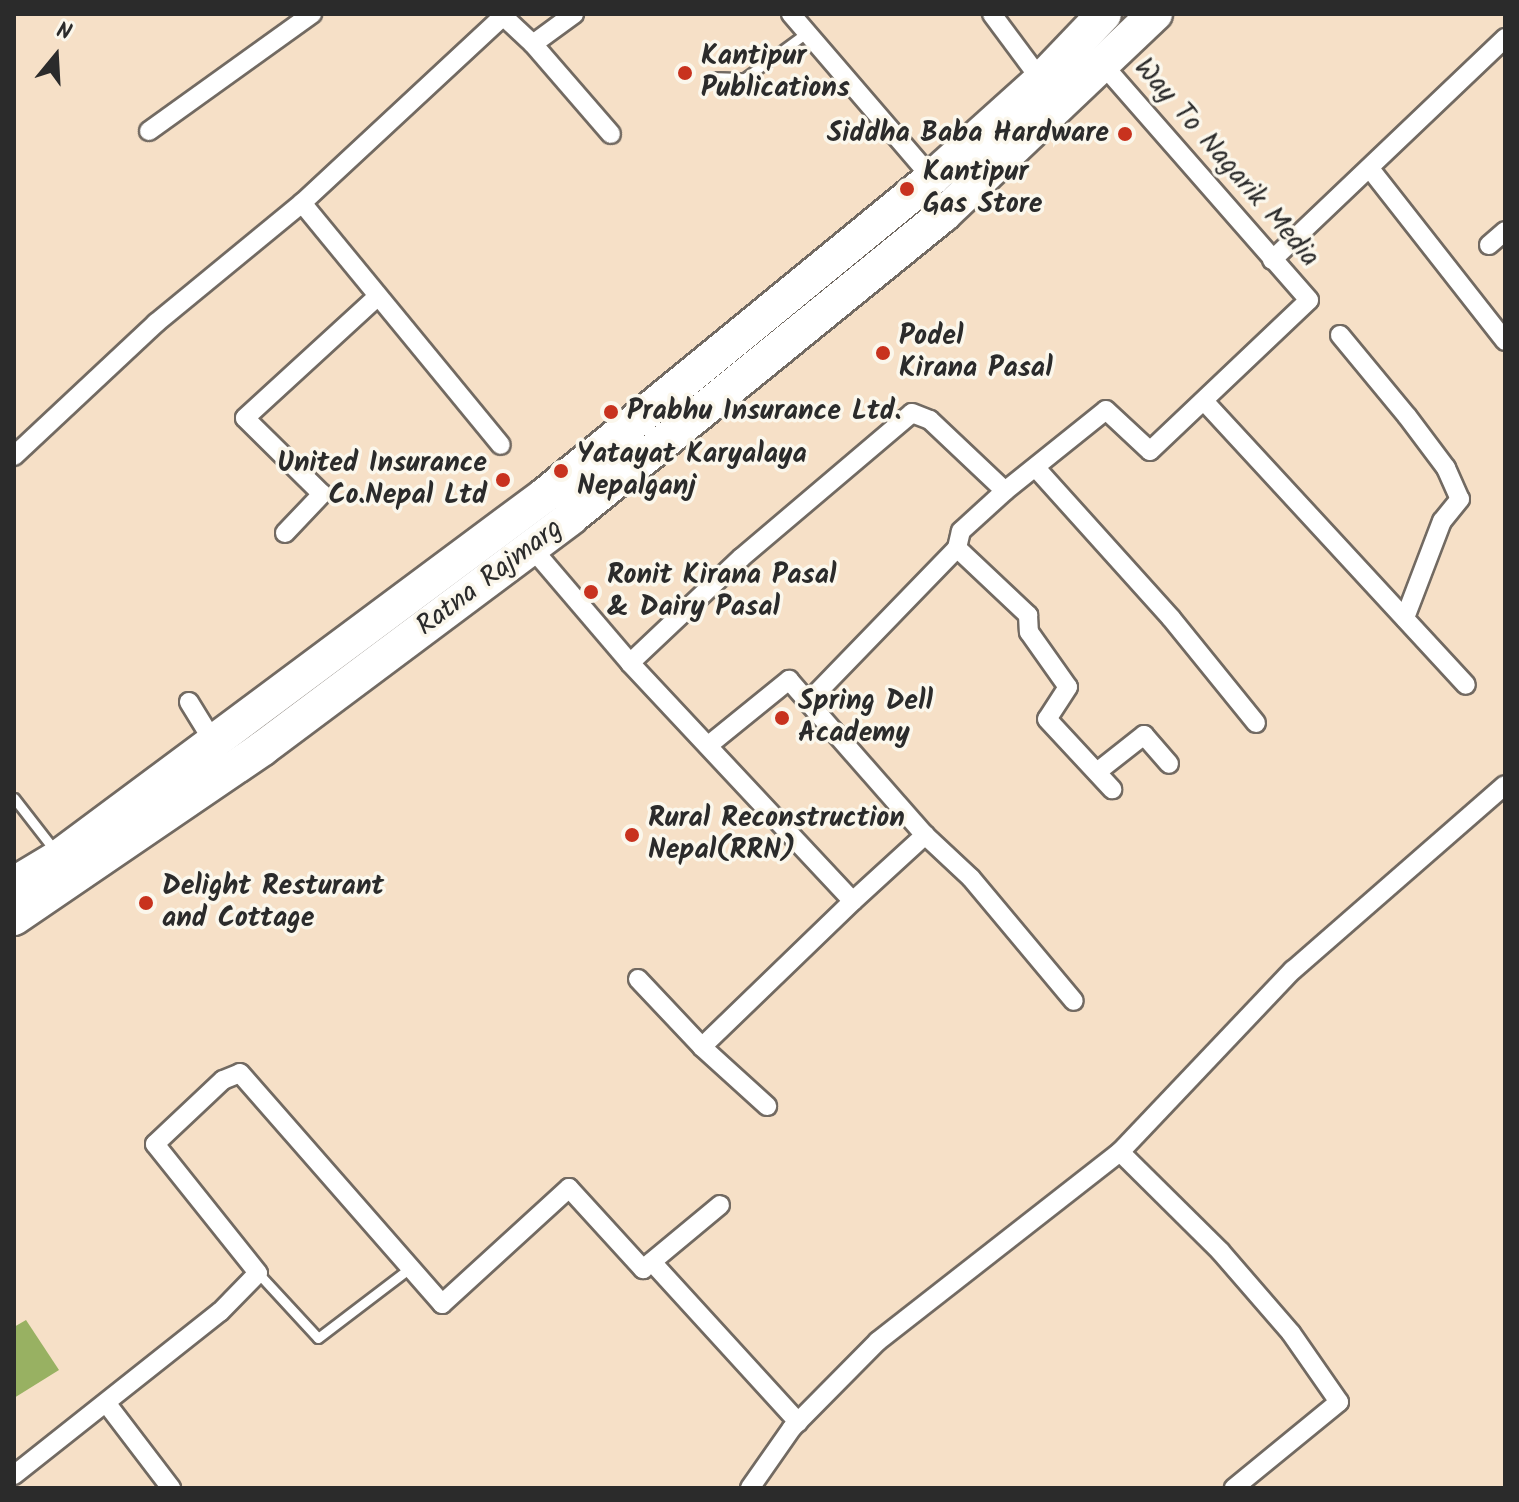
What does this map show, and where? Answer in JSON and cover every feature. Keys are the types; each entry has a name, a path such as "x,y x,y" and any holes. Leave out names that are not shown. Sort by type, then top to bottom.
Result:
{"highway":[{"name":"Ratna Rajmarg","path":"14,884 59,857 545,495 932,178 1041,80 1104,14"},
{"name":"Ratna Rajmarg","path":"14,918 263,748 531,547 826,314 944,214 1104,66 1155,14"}],"street":[{"path":"149,131 312,14"},
{"path":"533,44 574,14"},
{"path":"791,14 805,34 932,178"},
{"path":"992,14 1041,80"},
{"path":"14,456 156,323 302,203 503,16 533,44 611,134"},
{"path":"1272,260 1371,170 1505,38"},
{"name":"Way To Nagarik Media","path":"808,702 957,548 961,531 1005,491 1106,410 1150,451 1309,300 1104,66"},
{"path":"1371,170 1505,341"},
{"path":"302,203 501,445"},
{"path":"1489,245 1505,231"},
{"path":"285,533 322,494 245,418 378,296"},
{"path":"1340,335 1415,427 1460,499 1442,521 1405,618"},
{"path":"1204,401 1466,685"},
{"path":"630,663 741,558 912,413 930,420 1005,491"},
{"path":"1036,468 1171,618 1256,723"},
{"path":"531,547 630,663 710,744 853,901"},
{"path":"957,548 1028,615 1029,632 1068,687 1047,719 1112,789"},
{"path":"710,744 789,680 925,835 971,878 1074,1001"},
{"path":"189,702 213,741"},
{"path":"1097,772 1144,735 1169,764"},
{"path":"750,1488 798,1422 878,1341 1120,1152 1293,970 1505,785"},
{"path":"702,1047 925,835"},
{"path":"638,979 702,1047 767,1106"},
{"path":"14,1475 220,1312 258,1273 155,1144 223,1080 240,1073 442,1304 569,1188 643,1269 720,1205"},
{"path":"1120,1152 1220,1251 1291,1333 1333,1387 1339,1402 1234,1488"},
{"path":"652,1262 798,1422"},
{"path":"107,1404 171,1488"}],"lane":[{"path":"711,77 745,78 805,34"},
{"path":"14,798 59,857"},
{"path":"258,1273 318,1338 410,1268"}],"green space":[{"path":"26,1320 59,1370 14,1398 14,1327"}],"place":[{"name":"Kantipur Publications","path":"685,73"},
{"name":"Siddha Baba Hardware","path":"1125,134"},
{"name":"Kantipur Gas Store","path":"907,189"},
{"name":"Podel Kirana Pasal","path":"883,353"},
{"name":"Prabhu Insurance Ltd.","path":"611,412"},
{"name":"Yatayat Karyalaya Nepalganj","path":"561,471"},
{"name":"United Insurance Co.Nepal Ltd","path":"503,480"},
{"name":"Ronit Kirana Pasal & Dairy Pasal","path":"591,592"},
{"name":"Spring Dell Academy","path":"782,718"},
{"name":"Rural Reconstruction Nepal(RRN)","path":"632,835"},
{"name":"Delight Resturant and Cottage","path":"146,903"}]}
